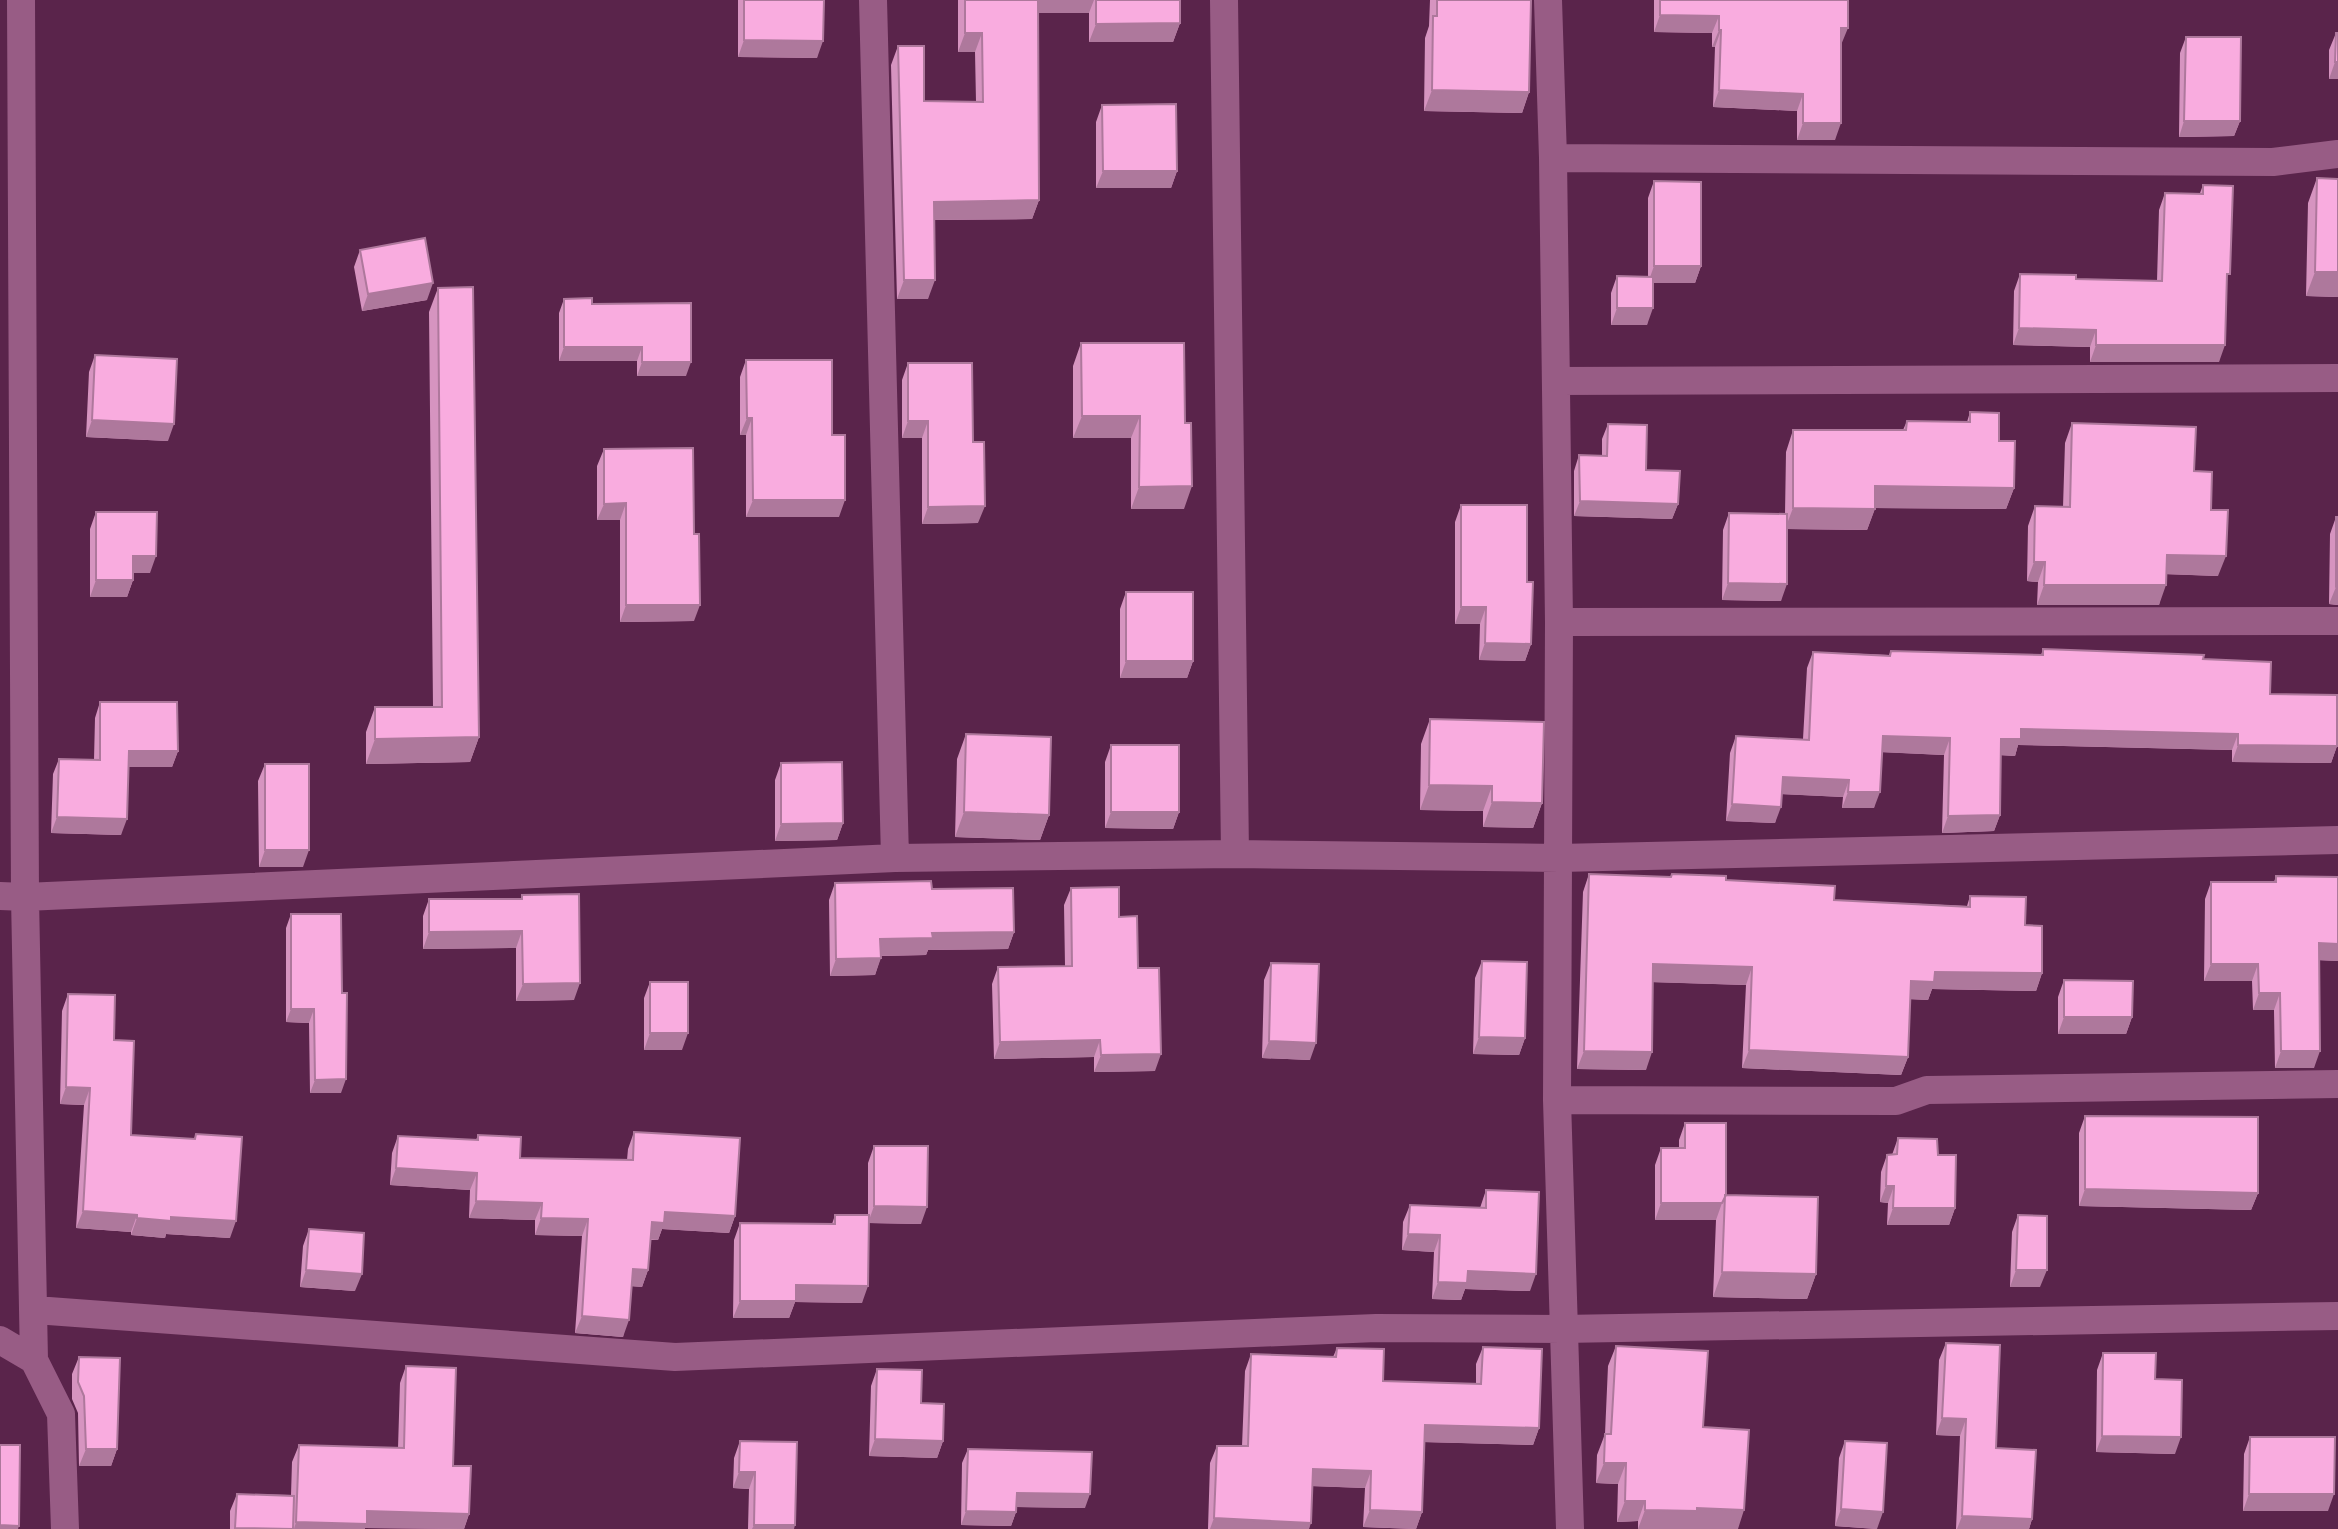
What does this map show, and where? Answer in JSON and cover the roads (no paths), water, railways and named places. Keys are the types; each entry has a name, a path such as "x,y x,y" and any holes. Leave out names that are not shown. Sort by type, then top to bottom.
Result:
{"street":[{"path":"21,0 12,896 34,1310 34,1360 61,1414 65,1529"},
{"path":"873,0 895,858"},
{"path":"1224,0 1236,854"},
{"path":"1548,0 1553,158 1559,622 1557,1100 1570,1529"},
{"path":"1553,158 2273,162 2338,153"},
{"path":"1556,381 2338,378"},
{"path":"1559,622 2338,621"},
{"path":"12,896 895,858 1236,854 1559,858 2338,840"},
{"path":"1557,1100 1896,1101 1927,1090 2338,1084"},
{"path":"34,1310 675,1357 1376,1328 1562,1329 2338,1316"},
{"path":"0,1340 34,1360"}]}
